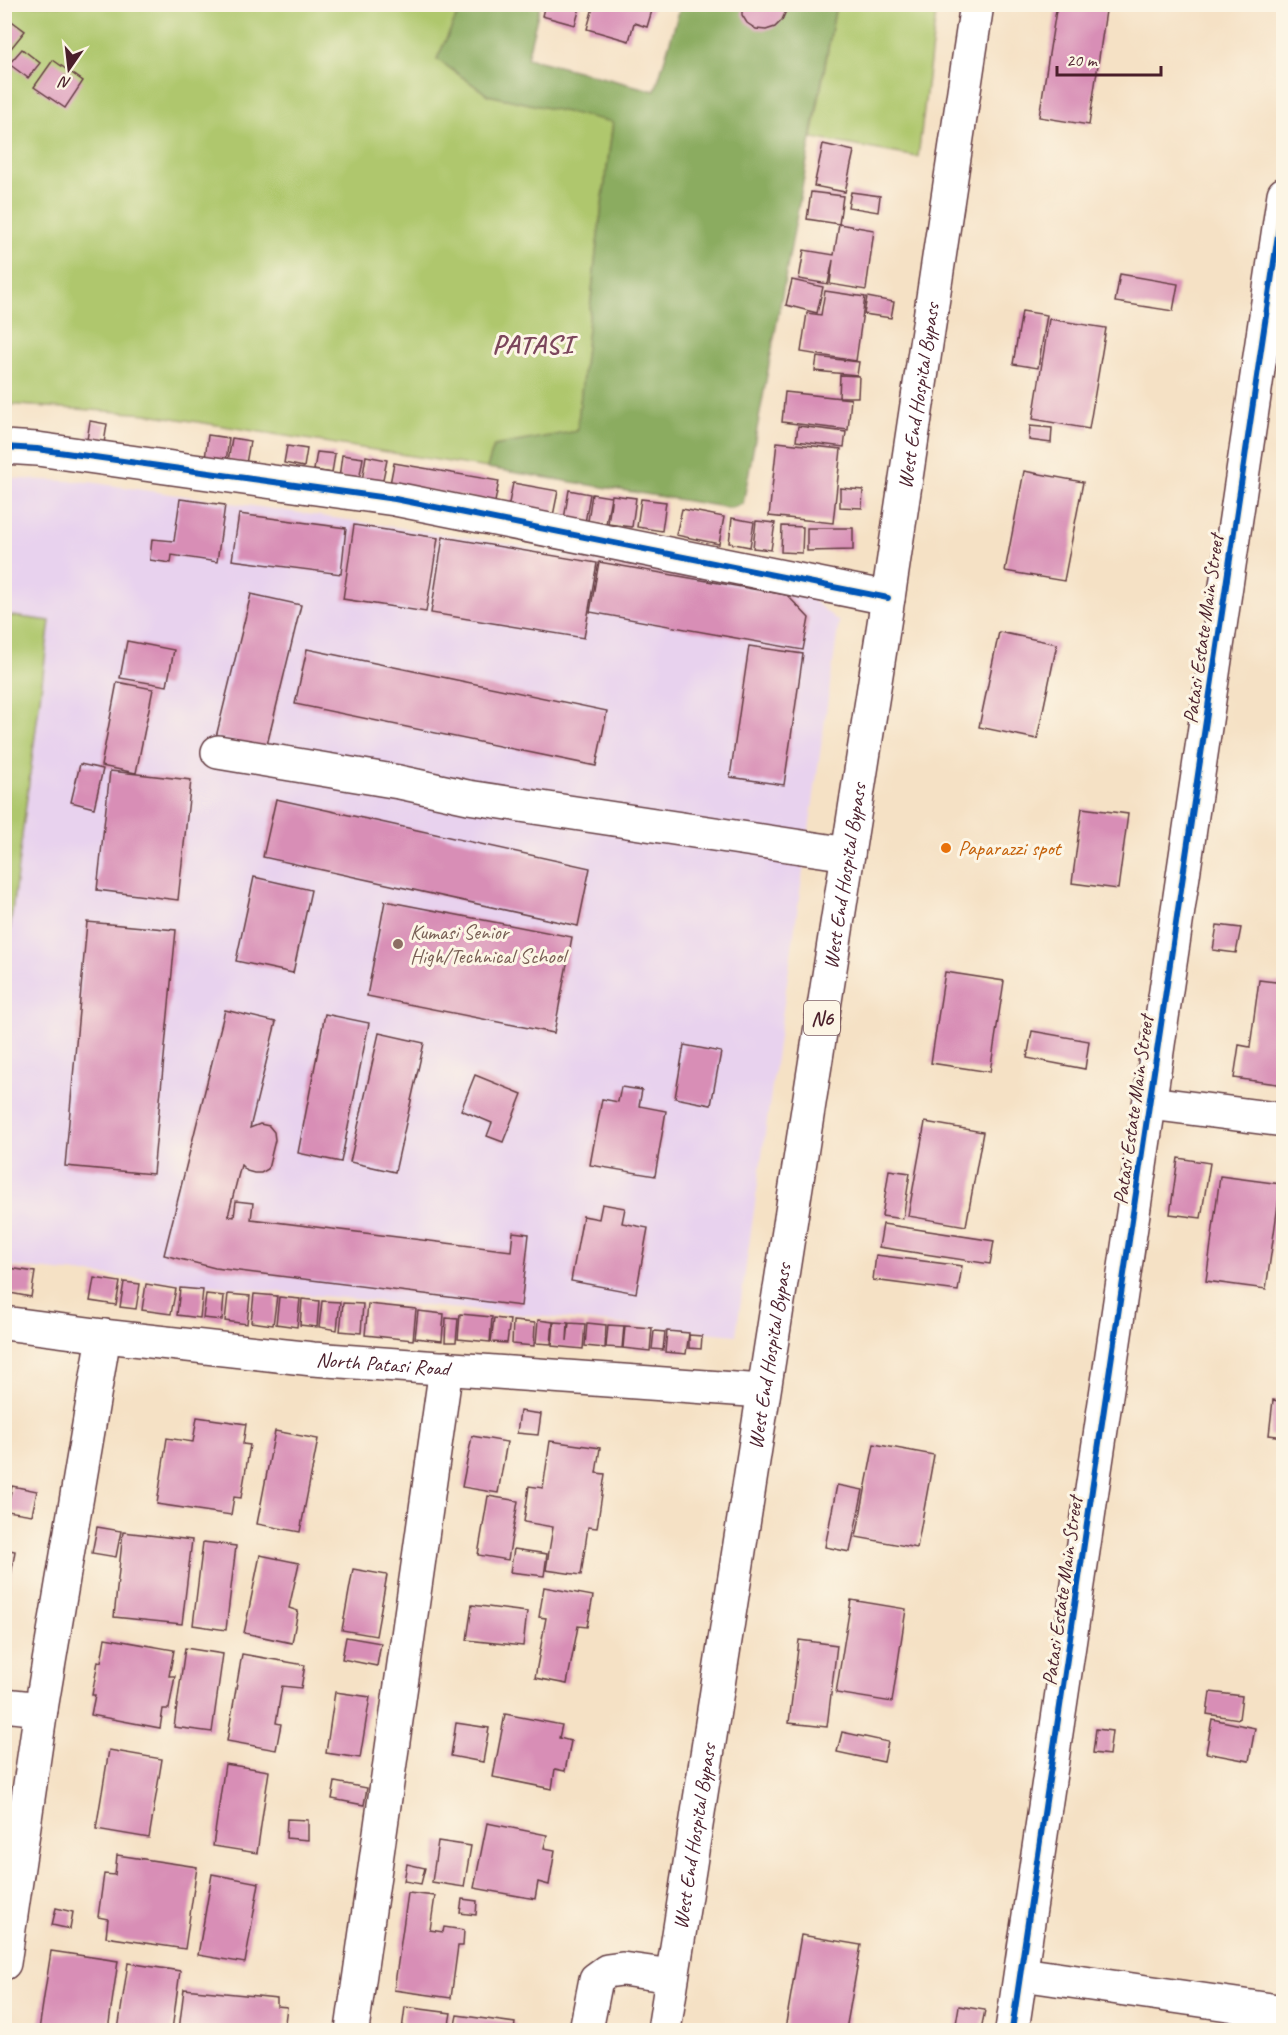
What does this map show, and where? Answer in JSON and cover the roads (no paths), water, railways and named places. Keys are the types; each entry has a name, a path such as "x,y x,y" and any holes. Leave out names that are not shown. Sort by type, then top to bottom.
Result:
{"main road":[{"name":"West End Hospital Bypass","path":"664,2031 888,598 977,4"},
{"name":"Patasi Estate Main Street","path":"1012,2031 1284,194"},
{"path":"4,447 37,449 395,499 888,598"},
{"path":"218,752 399,782 468,796 848,854"},
{"path":"1150,1103 1284,1120"},
{"name":"North Patasi Road","path":"4,1323 313,1359 763,1391"},
{"path":"4,1963 41,1709 104,1336"},
{"path":"352,2031 446,1368"},
{"path":"4,1705 41,1709"},
{"path":"586,2031 596,1979 607,1971 622,1969 672,1976"},
{"path":"1022,1974 1284,2012"}],"place":[{"name":"Paparazzi spot","path":"946,848"},
{"name":"Kumasi Senior High/Technical School","path":"398,944"}],"district":[{"name":"PATASI","path":"533,344"}]}
